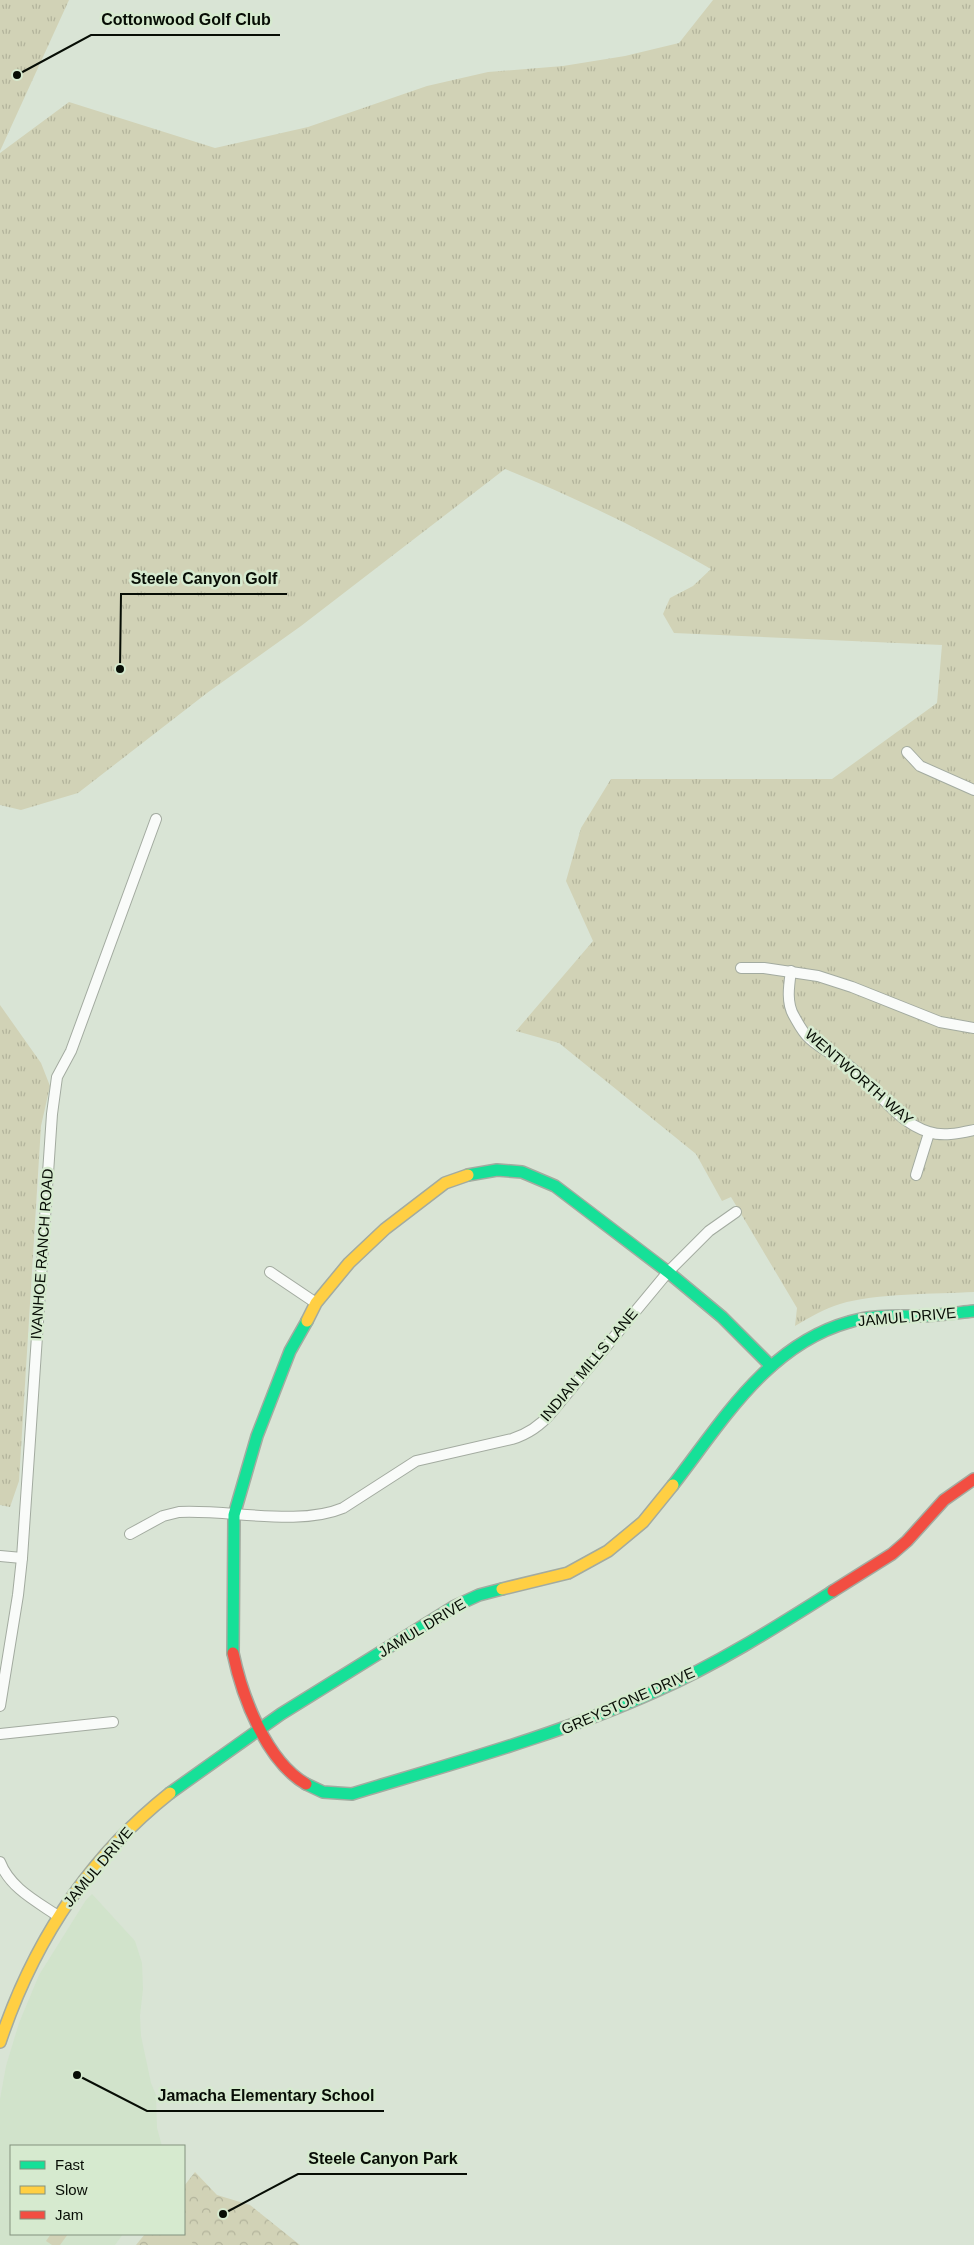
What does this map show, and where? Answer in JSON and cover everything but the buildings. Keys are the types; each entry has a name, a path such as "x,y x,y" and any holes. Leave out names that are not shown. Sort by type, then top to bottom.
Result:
{"street":[{"path":"907,752 920,766 974,790"},
{"name":"IVANHOE RANCH ROAD","path":"0,1706 2,1674 18,1596 22,1558 51,1124 57,1077 71,1051 156,819"},
{"path":"741,968 791,971 818,976 852,987 940,1022 974,1028"},
{"name":"WENTWORTH WAY","path":"791,971 788,989 792,1014 808,1038 857,1073 877,1091 892,1110 910,1123 930,1133 953,1134 974,1130"},
{"path":"916,1175 930,1133"},
{"name":"GREYSTONE DRIVE","path":"771,1366 722,1317 668,1272 555,1186 522,1172 487,1170 455,1178 430,1192 385,1229 349,1263 316,1303 290,1351 273,1390 257,1436 234,1515 232,1651 246,1702 281,1763 296,1779 319,1791 344,1794 360,1792 556,1732 657,1691 772,1629 892,1554 944,1500 954,1491 974,1479"},
{"name":"INDIAN MILLS LANE","path":"130,1534 163,1516 179,1512 234,1515 316,1515 330,1513 343,1508 416,1461 526,1434 551,1413 668,1272 708,1231 736,1212"},
{"path":"270,1272 316,1303"},
{"name":"JAMUL DRIVE","path":"0,2042 26,1973 58,1916 92,1868 141,1816 176,1786 260,1728 455,1606 479,1595 568,1573 608,1551 643,1522 760,1375 805,1341 848,1322 880,1316 919,1316 974,1311"},
{"path":"0,1556 22,1558"},
{"path":"0,1734 113,1722"},
{"path":"1,1868 20,1891 58,1916"}],"shaded area":[{"path":"92,1894 135,1941 142,1963 141,2036 151,2083 156,2095 157,2128 162,2145 10,2145 10,2235 122,2235 115,2245 0,2245 0,2099 6,2066 19,2023 39,1975 86,1900"}],"green space":[{"path":"0,0 69,0 0,151"},
{"path":"713,0 974,0 974,1292 906,1295 854,1300 828,1308 795,1326 797,1308 731,1197 722,1201 696,1154 559,1043 516,1031 593,941 566,881 581,828 611,779 832,779 937,703 942,645 674,633 663,614 670,598 693,586 711,569 661,541 610,516 505,469 301,626 207,693 78,793 21,810 0,805 0,153 69,102 215,148 308,127 427,86 488,72 563,66 625,56 679,43"},
{"path":"0,1005 41,1063 50,1086 41,1126 19,1481 10,1507 0,1505"},
{"path":"195,2172 217,2195 250,2205 300,2245 136,2245 144,2235 185,2235 185,2185"},
{"path":"185,2233 194,2245 158,2245 168,2235 185,2235"},
{"path":"50,2235 67,2235 60,2245 52,2245 46,2241"}],"traffic: fast":[{"path":"468,1175 497,1170 522,1172 555,1186 668,1272 722,1317 771,1366"},
{"path":"673,1485 749,1388 770,1367 794,1348 820,1333 866,1318 931,1316 974,1311"},
{"path":"233,1653 234,1515 257,1436 290,1351 307,1321"},
{"path":"170,1793 281,1714 455,1606 479,1595 502,1589"},
{"path":"306,1784 323,1792 352,1794 544,1735 619,1707 702,1669 833,1591"}],"traffic: slow":[{"path":"307,1321 316,1303 349,1263 385,1229 445,1183 468,1175"},
{"path":"502,1589 568,1573 608,1551 643,1522 673,1485"},
{"path":"0,2042 29,1970 67,1905 113,1845 170,1793"}],"traffic: jam":[{"path":"833,1591 892,1554 907,1541 944,1500 974,1479"},
{"path":"233,1653 250,1707 268,1744 292,1774 306,1784"}],"place":[{"name":"Cottonwood Golf Club","path":"17,75"},
{"name":"Steele Canyon Golf","path":"120,669"},
{"name":"Jamacha Elementary School","path":"77,2075"},
{"name":"Steele Canyon Park","path":"223,2214"}]}
